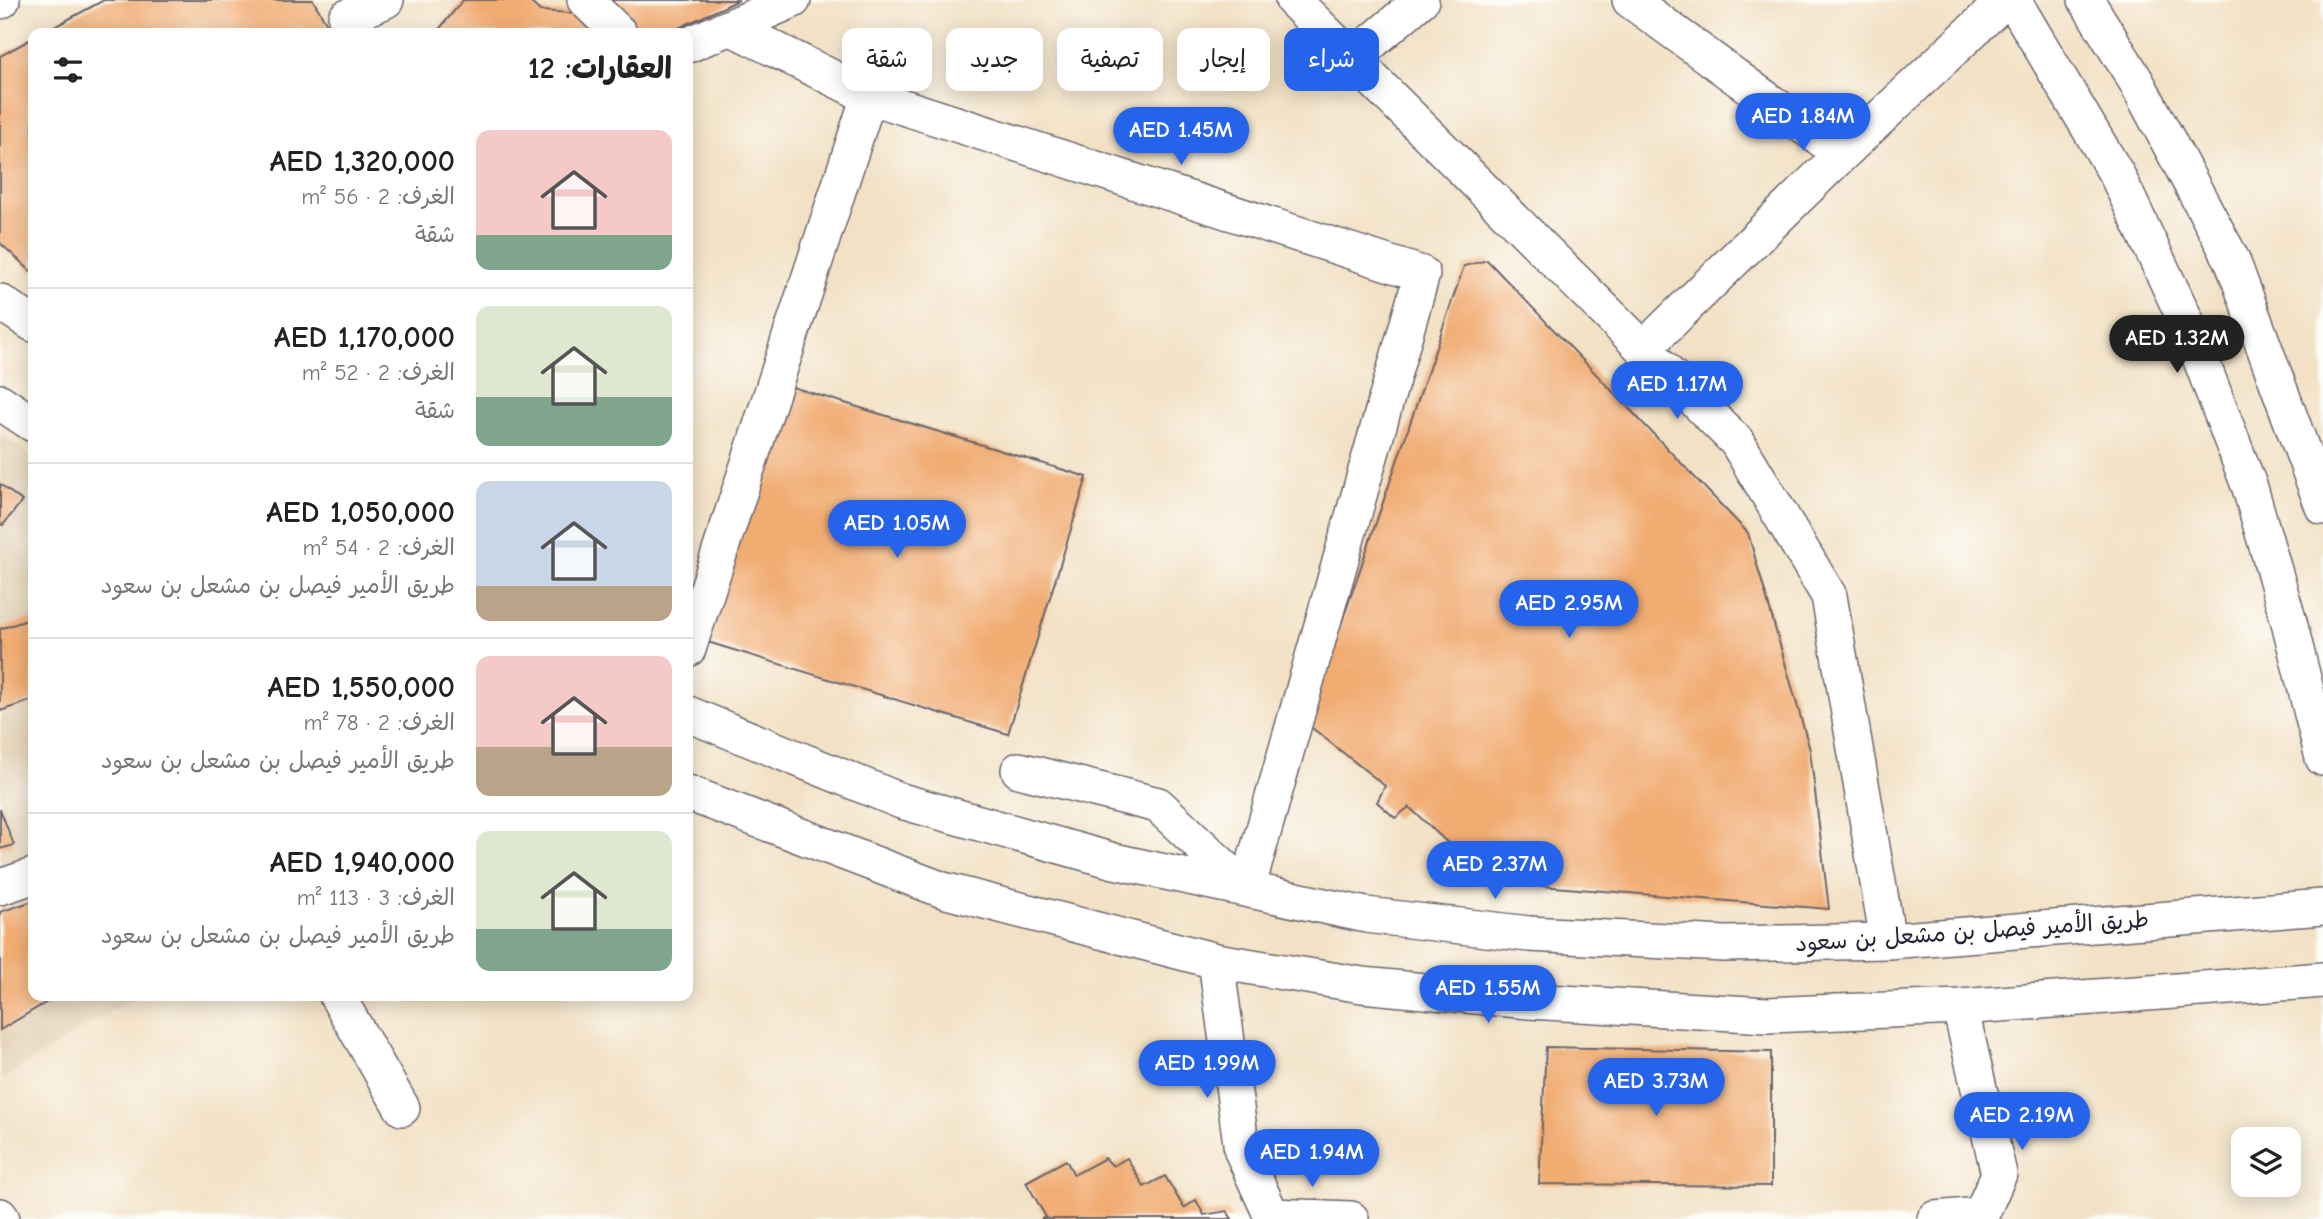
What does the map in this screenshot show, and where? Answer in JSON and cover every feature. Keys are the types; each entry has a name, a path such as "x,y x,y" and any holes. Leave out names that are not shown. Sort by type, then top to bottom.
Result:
{"street":[{"path":"346,17 386,0"},
{"path":"585,0 614,28"},
{"path":"693,43 793,0"},
{"path":"1293,0 1321,28"},
{"path":"1379,36 1421,0"},
{"path":"1630,0 1842,154"},
{"path":"1643,349 1842,154 2005,0"},
{"path":"2013,0 2117,176 2186,321 2250,488 2289,622 2323,758"},
{"path":"2086,0 2136,80 2232,260 2322,503"},
{"path":"730,27 869,96 1422,274 1247,889 1158,805 1019,770"},
{"path":"1379,86 1737,442 1829,596 1888,941"},
{"path":"693,634 869,96"},
{"path":"0,302 28,321"},
{"path":"0,402 28,421"},
{"name":"طريق الأمير فيصل بن مشعل بن سعود","path":"693,716 901,801 1114,861 1366,915 1529,934 1725,944 1888,941 2323,907"},
{"path":"693,795 943,890 1216,961 1362,985 1528,1001 1767,1015 1960,1007 2323,981"},
{"path":"0,887 28,878"},
{"path":"1216,961 1242,1151 1272,1217 1351,1219"},
{"path":"340,1001 402,1108"},
{"path":"1935,1219 1981,1215 1998,1174 1960,1007"}],"shaded area":[{"path":"0,434 28,453 28,1001 127,1001 0,1080"}],"building":[{"path":"104,0 313,0 329,28 52,28"},
{"path":"463,0 528,0 540,11 587,14 594,28 440,28"},
{"path":"609,0 739,0 679,28 634,28"},
{"path":"28,41 28,268 0,243 0,56"},
{"path":"1487,260 1748,533 1810,750 1829,909 1490,882 1409,807 1395,818 1377,802 1385,786 1307,724 1464,266"},
{"path":"792,387 1087,477 1008,734 701,640"},
{"path":"0,484 22,501 3,525 0,524"},
{"path":"28,620 28,702 0,711 0,629"},
{"path":"0,809 14,845 0,849"},
{"path":"28,903 28,1001 49,1001 0,1030 0,912"},
{"path":"1546,1047 1771,1052 1771,1186 1539,1184"},
{"path":"1105,1158 1113,1166 1127,1158 1144,1187 1165,1176 1184,1208 1196,1200 1204,1215 1227,1211 1232,1219 1041,1219 1046,1217 1026,1182 1066,1160 1074,1175"}]}
